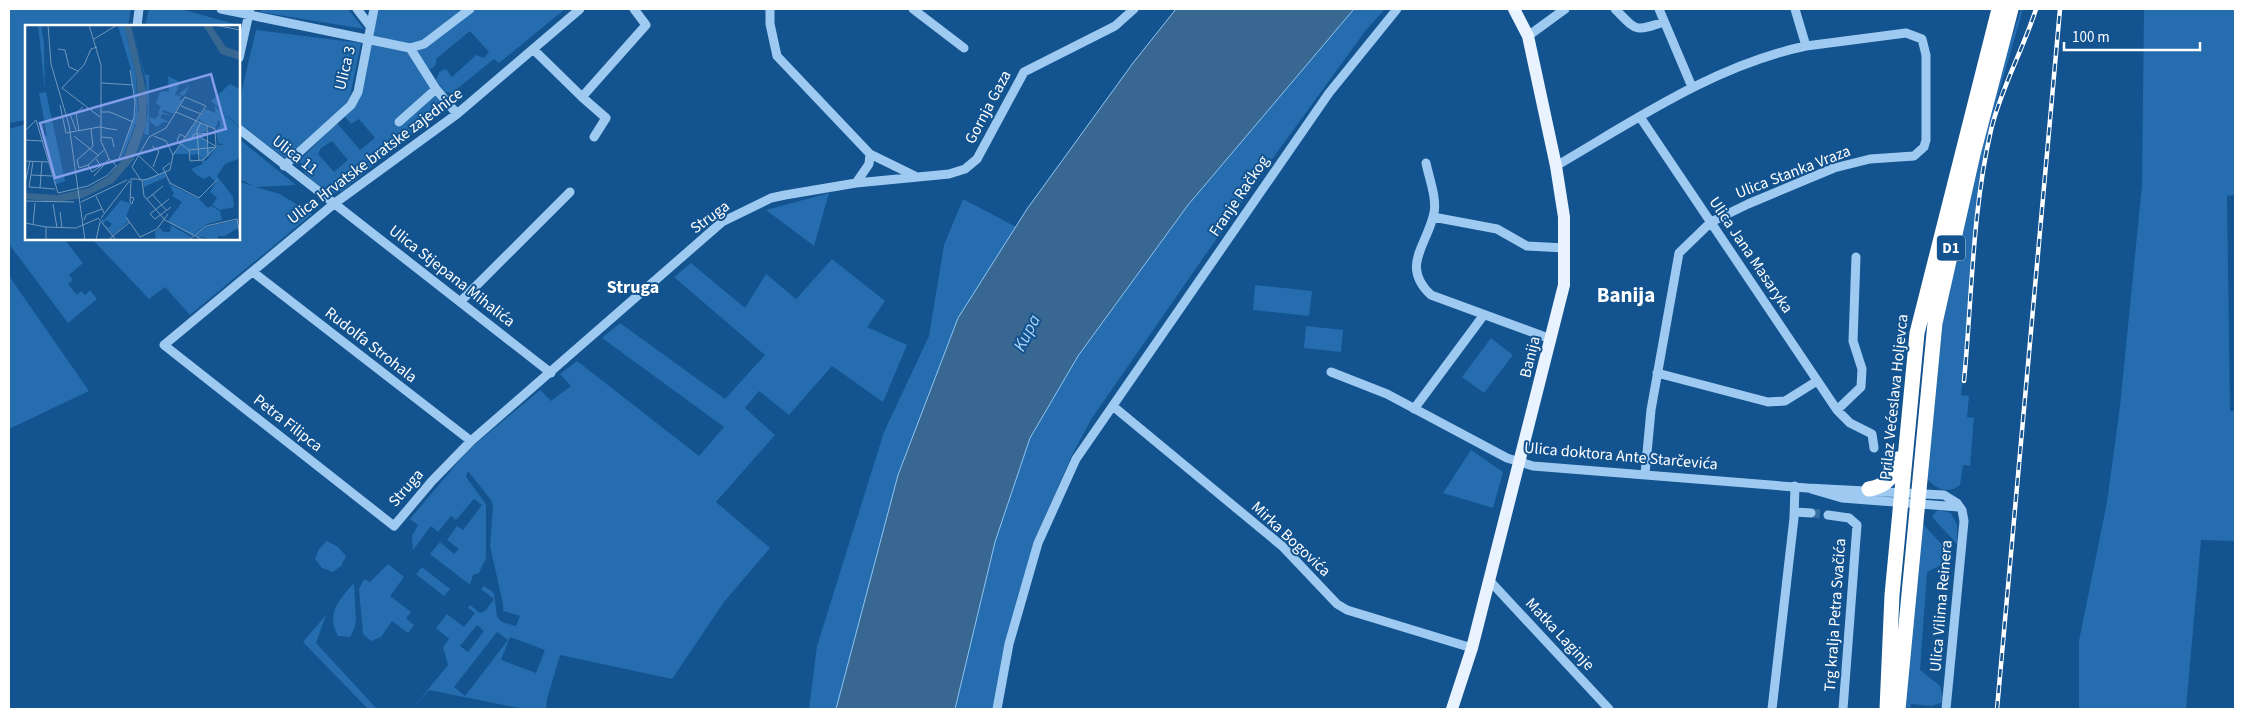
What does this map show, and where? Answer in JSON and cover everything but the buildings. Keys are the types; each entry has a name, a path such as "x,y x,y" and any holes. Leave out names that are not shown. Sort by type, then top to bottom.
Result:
{"highway":[{"name":"Prilaz Većeslava Holjevca","path":"1887,709 1892,595 1919,319 2000,9"},
{"name":"Prilaz Većeslava Holjevca","path":"1898,709 1930,365 1943,281 2011,9"},
{"path":"1869,489 1882,486 1893,476 1900,438 1907,430"}],"main road":[{"name":"Banija","path":"1452,709 1472,648 1564,286 1564,216 1556,166 1528,36 1514,9"}],"street":[{"path":"137,25 139,9"},
{"path":"221,9 250,12 410,48 424,44 470,9"},
{"path":"357,9 370,26"},
{"name":"Ulica 3","path":"284,166 351,105 358,92 374,9"},
{"name":"Ulica Hrvatske bratske zajednice","path":"164,345 335,202 457,114 580,9"},
{"path":"582,97 646,25 634,9"},
{"path":"770,9 770,24 777,56 870,154 915,176"},
{"path":"913,9 964,48"},
{"name":"Gornja Gaza","path":"915,176 949,174 964,169 977,158 1024,72 1115,26 1134,9"},
{"name":"Franje Račkog","path":"997,709 1009,644 1038,543 1076,459 1114,407 1329,93 1397,9"},
{"path":"1528,36 1565,9"},
{"path":"1615,9 1634,28 1640,30 1664,22"},
{"path":"1556,166 1692,87 1658,9"},
{"path":"1795,9 1806,46"},
{"path":"240,54 250,12"},
{"name":"Ulica Stanka Vraza","path":"1645,474 1657,373 1679,253 1711,222 1773,193 1834,168 1870,160 1914,156 1924,147 1926,140 1926,55 1922,39 1906,33 1806,46 1782,51 1727,70 1692,87"},
{"path":"410,48 436,89 457,114"},
{"path":"534,50 606,118 594,137"},
{"path":"399,122 436,89"},
{"name":"Ulica Jana Masaryka","path":"1640,118 1837,410 1850,423 1872,434 1874,448"},
{"name":"Ulica 11","path":"240,130 284,166 335,202"},
{"path":"856,183 870,164 870,154"},
{"path":"1426,163 1434,204 1433,216 1416,262 1415,274 1421,286 1430,295 1483,316 1552,339"},
{"name":"Struga","path":"394,526 432,480 471,441 722,222 771,198 856,183 915,176"},
{"path":"460,302 570,192"},
{"name":"Ulica Stjepana Mihalića","path":"335,202 551,373"},
{"path":"1433,216 1497,229 1527,246 1565,248"},
{"path":"1837,410 1861,387 1862,369 1853,341 1856,257"},
{"name":"Rudolfa Strohala","path":"253,272 471,441"},
{"path":"1414,409 1483,316"},
{"name":"Petra Filipca","path":"164,345 394,526"},
{"name":"Ulica doktora Ante Starčevića","path":"1331,372 1387,394 1520,463 1533,466 1795,486 1842,498 1917,498"},
{"path":"1657,373 1768,402 1785,401 1817,381"},
{"name":"Mirka Bogovića","path":"1114,407 1282,546 1337,604 1346,610 1472,648"},
{"path":"1772,709 1794,512 1795,486"},
{"name":"Ulica doktora Ante Starčevića","path":"1807,488 1869,489 1901,497"},
{"name":"Ulica Vilima Reinera","path":"1917,498 1949,497 1959,507 1964,521 1946,709"},
{"path":"1794,512 1811,513"},
{"name":"Trg kralja Petra Svačića","path":"1828,515 1849,518 1857,525 1843,709"},
{"name":"Matka Laginje","path":"1489,580 1609,709"}],"shaded area":[{"path":"9,9 131,9 128,25 25,25 25,120 9,123"},
{"path":"149,9 181,9 238,25 145,25"},
{"path":"261,9 348,9 364,29 260,12"},
{"path":"376,9 467,9 415,45 373,36"},
{"path":"473,9 565,9 499,63 494,59 452,93 445,92 436,80 439,72 446,69 452,77 476,55 484,58 489,52 470,31 436,59 436,64 432,69 427,68 416,50"},
{"path":"1354,9 1385,9 1366,30 1265,169 1092,418 1072,455 1034,541 994,709 955,709 995,542 1030,438 1078,356 1188,205"},
{"path":"2021,9 2023,9 1990,126 1979,186 1961,395 1969,396 1967,417 1974,418 1970,466 1963,465 1960,485 1947,490 1938,488 1927,478 1945,298 2003,64"},
{"path":"2144,9 2235,9 2235,195 2227,196 2230,411 2235,411 2235,541 2201,540 2186,709 2079,709 2079,641 2107,502 2120,406 2142,185"},
{"path":"256,30 361,43 349,101 286,159 240,124 240,98"},
{"path":"373,43 406,50 443,103 425,115 429,121 342,191 333,193 317,184 303,171 300,160 337,123 360,150 375,138 359,119 351,124 344,116 353,105 369,46","holes":["332,141 348,160 334,172 318,154 321,148"]},
{"path":"25,124 25,240 65,240 83,263 69,275 73,280 68,284 77,295 81,291 85,295 90,290 97,299 68,323 9,244 9,129"},
{"path":"240,140 296,185 255,187 280,194 312,214 190,315 165,287 149,299 93,240 240,240 240,182 254,186 240,179"},
{"path":"829,193 814,246 766,210"},
{"path":"963,199 1016,227 958,318 898,475 836,709 809,709 817,646 884,432 929,336 944,245"},
{"path":"832,259 885,301 867,327 907,345 883,402 832,366 789,415 759,391 745,408 775,435 716,502 770,548 724,602 672,679 560,655 547,699 546,709 524,709 429,690 412,709 448,665 443,647 449,639 436,628 447,614 464,627 475,613 468,608 470,605 480,613 485,611 494,599 481,589 484,586 494,593 497,617 502,622 516,626 520,616 503,611 490,546 493,506 491,500 468,471 466,477 486,504 486,558 479,573 473,575 470,585 430,554 440,542 454,554 459,549 447,540 457,526 463,530 482,505 474,499 456,520 451,516 438,532 431,526 413,550 412,536 418,525 410,519 468,450 540,390 551,401 571,386 560,374 577,361 699,456 724,427 602,338 620,323 725,399 765,355 674,277 691,263 745,308 766,274 796,299","holes":["477,625 484,631 468,652 460,646","497,632 508,640 465,696 454,687","510,637 545,650 536,673 501,660"]},
{"path":"9,276 89,391 9,429"},
{"path":"1255,285 1312,291 1309,316 1253,310"},
{"path":"1306,326 1343,330 1341,352 1304,348"},
{"path":"1491,338 1513,355 1484,393 1462,377"},
{"path":"1471,450 1503,472 1493,508 1443,493"},
{"path":"1940,510 1951,513 1957,525 1957,544 1932,517 1936,511"},
{"path":"1922,523 1953,557 1952,560 1927,572 1920,670 1940,686 1944,702 1932,706 1911,704 1910,709 1904,709"},
{"path":"327,541 338,547 346,556 341,566 333,572 322,568 315,559 319,549"},
{"path":"388,564 404,577 390,596 411,612 406,618 414,625 408,633 392,621 381,637 371,641 363,634 359,589 364,579 370,582"},
{"path":"422,567 450,589 444,596 416,574"},
{"path":"354,583 356,620 354,629 350,637 338,636 333,618 334,611 340,600"},
{"path":"326,615 316,643 377,709 368,709 303,642"}],"water":[{"name":"Kupa","path":"1176,9 1354,9 1188,205 1078,356 1030,438 995,542 955,709 836,709 898,475 958,318 1027,209 1133,63"}],"tunnel":[{"path":"1811,513 1828,515"}],"railway":[{"path":"1964,381 1973,255 1985,161 2000,99 2036,9"},
{"path":"1997,709 2060,9"}],"district":[{"name":"Struga","path":"633,287"},
{"name":"Banija","path":"1626,295"}]}
